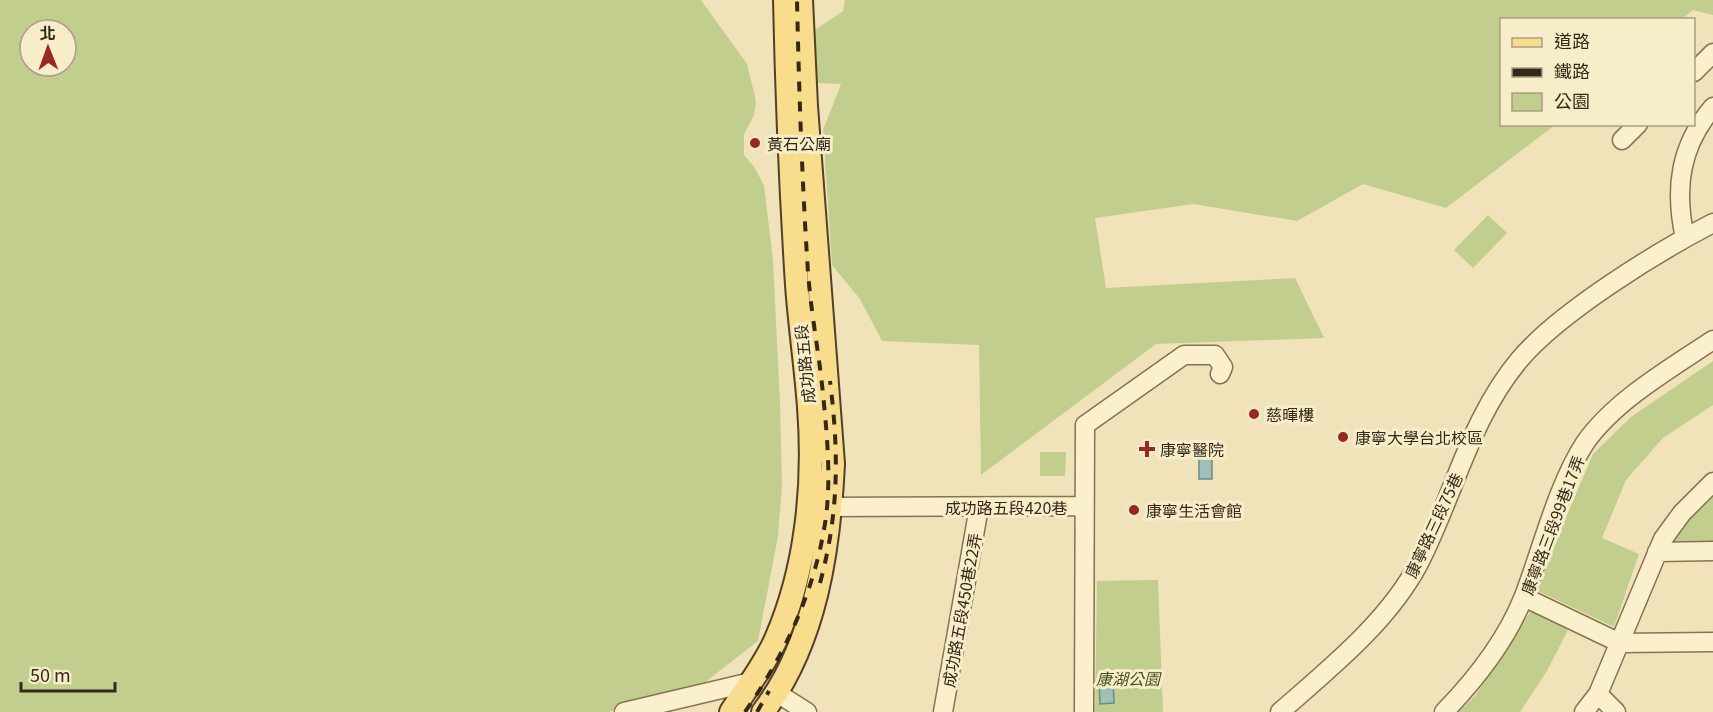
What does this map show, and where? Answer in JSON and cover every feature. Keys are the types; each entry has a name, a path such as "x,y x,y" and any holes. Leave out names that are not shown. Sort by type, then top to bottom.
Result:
{"main road":[{"name":"成功路五段","path":"731,712 776,640 792,596 803,554 807,507 810,409 799,315 788,158 785,0"},
{"name":"成功路五段","path":"763,712 777,693 804,634 825,557 833,464 806,106 801,0"}],"street":[{"path":"1695,71 1713,53"},
{"path":"1685,238 1678,194 1679,174 1694,134 1713,107"},
{"path":"1622,140 1636,126"},
{"name":"康寧路三段75巷","path":"1280,712 1321,676 1389,608 1418,564 1471,440 1494,393 1521,358 1556,326 1685,238 1713,223"},
{"name":"康寧路三段99巷17弄","path":"1444,712 1463,692 1510,626 1524,597 1572,467 1588,439 1652,381 1713,340"},
{"path":"1084,506 1085,425 1184,355 1215,355 1223,367 1220,374"},
{"path":"1584,712 1598,694 1663,539 1682,513 1713,482"},
{"name":"成功路五段420巷","path":"807,507 1084,506 1084,712"},
{"name":"成功路五段450巷22弄","path":"943,712 979,507"},
{"path":"1657,552 1713,551"},
{"path":"1524,597 1620,643 1713,642"},
{"path":"624,712 751,682"},
{"path":"777,693 807,712"},
{"path":"1598,694 1616,712"}],"green space":[{"path":"0,0 701,0 747,64 756,101 754,115 744,134 744,155 755,168 764,186 773,260 782,486 778,536 758,641 704,683 609,712 0,712"},
{"path":"845,0 1713,0 1713,15 1693,10 1683,18 1500,18 1500,126 1554,126 1446,208 1363,184 1297,221 1193,204 1095,218 1106,288 1295,278 1324,338 1156,344 981,475 979,345 882,341 860,299 832,265 823,130 841,84 817,83 812,32 843,11"},
{"path":"1488,215 1507,233 1473,268 1454,250"},
{"path":"1713,361 1713,405 1663,438 1626,480 1602,538 1639,554 1614,627 1538,591 1547,562 1593,454 1631,417"},
{"path":"1040,452 1066,452 1065,476 1040,476"},
{"path":"1713,479 1713,549 1677,549 1667,540"},
{"name":"康湖公園","path":"1158,580 1163,712 1095,712 1097,581"},
{"path":"1530,612 1546,617 1568,630 1547,671 1520,712 1458,712 1475,696"}],"water":[{"path":"1199,447 1212,447 1212,479 1199,479"},
{"path":"1113,679 1114,703 1100,704 1099,680"}],"railway":[{"path":"745,712 774,667 797,619 815,569 826,517 828,471 826,424 809,287 797,0"},
{"path":"820,583 831,532 836,483 835,433 830,381"},
{"path":"757,712 769,691"}],"place":[{"name":"黃石公廟","path":"755,143"},
{"name":"慈暉樓","path":"1254,414"},
{"name":"康寧大學台北校區","path":"1343,437"},
{"name":"康寧醫院","path":"1147,449"},
{"name":"康寧生活會館","path":"1134,510"}]}
